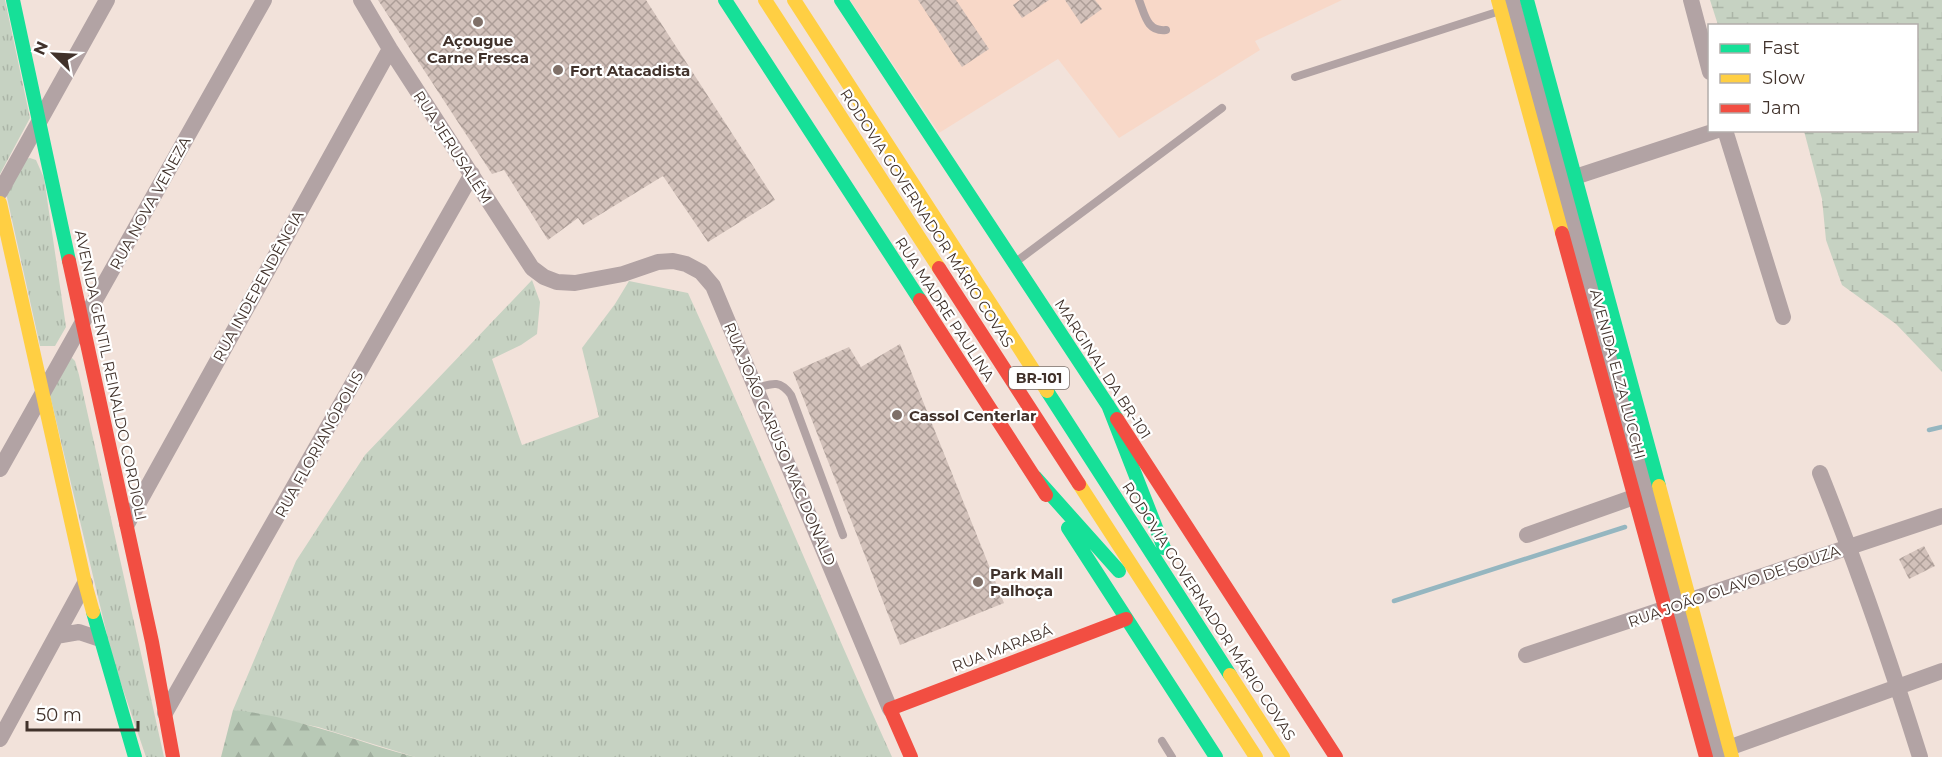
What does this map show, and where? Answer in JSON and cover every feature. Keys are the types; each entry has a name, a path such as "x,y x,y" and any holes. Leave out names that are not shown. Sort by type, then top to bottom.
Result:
{"main road":[{"name":"AVENIDA GENTIL REINALDO CORDIOLI","path":"14,0 152,642 173,757"},
{"name":"RUA MADRE PAULINA","path":"724,0 1216,757"},
{"name":"RODOVIA GOVERNADOR MÁRIO COVAS","path":"765,0 1183,641 1256,757"},
{"name":"RODOVIA GOVERNADOR MÁRIO COVAS","path":"794,0 1283,757"},
{"name":"MARGINAL DA BR-101","path":"841,0 1108,405 1336,757"},
{"name":"AVENIDA ELZA LUCCHI","path":"1527,0 1575,177 1678,604"},
{"name":"AVENIDA ELZA LUCCHI","path":"1503,4 1634,496 1678,604"},
{"path":"0,203 85,583 135,757"},
{"path":"1108,405 1186,607"},
{"path":"1035,477 1183,641"},
{"name":"RUA MARABÁ","path":"890,709 1126,619"},
{"name":"RUA JOÃO CARUSO MAC DONALD","path":"890,709 911,757"}],"street":[{"path":"0,192 107,0"},
{"name":"RUA NOVA VENEZA","path":"0,470 264,0"},
{"name":"RUA JERUSALÉM","path":"361,0 520,253 532,268 557,282"},
{"path":"1690,0 1708,65"},
{"path":"1503,4 1678,604 1716,755 1942,671"},
{"name":"RUA INDEPENDÊNCIA","path":"127,524 390,49"},
{"path":"1575,177 1712,132"},
{"path":"1726,132 1783,316"},
{"name":"RUA FLORIANÓPOLIS","path":"165,713 472,174"},
{"name":"RUA JOÃO CARUSO MAC DONALD","path":"557,282 588,282 623,274 658,262 673,261 686,264 701,272 713,286 890,709"},
{"path":"1820,473 1849,547 1920,757"},
{"path":"1527,535 1634,496"},
{"name":"RUA JOÃO OLAVO DE SOUZA","path":"1526,655 1942,516"},
{"path":"0,739 85,583"},
{"path":"56,636 79,632 100,639"}],"lane":[{"path":"1139,0 1148,24 1156,30 1166,30"},
{"path":"1295,77 1503,4"},
{"path":"1014,263 1222,108"},
{"path":"757,388 773,383 785,386 791,394 843,535"},
{"path":"1162,741 1172,757"}],"shaded area":[{"path":"850,0 1342,0 1255,41 1260,50 1119,138 1058,59 939,133"}],"green space":[{"path":"0,0 5,0 30,118 0,174"},
{"path":"1710,0 1942,0 1942,372 1896,324 1842,285 1826,240 1822,199 1804,132 1918,132 1918,24 1718,24"},
{"path":"25,159 36,160 44,178 66,327 55,346 40,346 6,193"},
{"path":"532,280 540,302 537,334 521,345 492,359 522,445 599,417 582,348 629,281 688,293 892,757 415,757 318,727 233,710 296,561 365,455"},
{"path":"72,358 79,375 164,757 146,757 113,660 49,391 65,361"},
{"path":"233,710 302,723 415,757 221,757"}],"building":[{"name":"Fort Atacadista","path":"378,0 646,0 775,200 708,242 663,176 583,225 578,218 548,240 504,170 492,174"},
{"path":"918,0 956,0 989,49 962,67"},
{"path":"1020,0 1049,0 1022,18 1013,5"},
{"path":"1065,0 1095,0 1102,9 1081,24"},
{"path":"900,344 1004,603 900,645 793,372 849,347 861,367"},
{"path":"1924,546 1935,566 1909,579 1899,559"}],"waterway":[{"path":"1929,430 1942,427"},
{"path":"1394,601 1625,527"}],"traffic: fast":[{"path":"13,0 69,261"},
{"path":"725,0 920,300"},
{"path":"841,0 1117,419"},
{"path":"1527,0 1659,486"},
{"path":"1047,391 1230,675"},
{"path":"1108,405 1164,548"},
{"path":"1035,477 1119,571"},
{"path":"1068,528 1216,757"},
{"path":"93,612 135,757"}],"traffic: slow":[{"path":"765,0 939,268"},
{"path":"794,0 1047,391"},
{"path":"1498,0 1562,233"},
{"path":"0,203 93,612"},
{"path":"1079,484 1256,757"},
{"path":"1659,486 1732,757"},
{"path":"1230,675 1283,757"}],"traffic: jam":[{"path":"1562,233 1706,757"},
{"path":"69,261 152,642 173,757"},
{"path":"939,268 1079,484"},
{"path":"920,300 1046,495"},
{"path":"1117,419 1336,757"},
{"path":"911,757 890,709 1126,619"}],"place":[{"name":"Açougue Carne Fresca","path":"478,22"},
{"name":"Fort Atacadista","path":"558,70"},
{"name":"Cassol Centerlar","path":"897,415"},
{"name":"Park Mall Palhoça","path":"978,582"}]}
